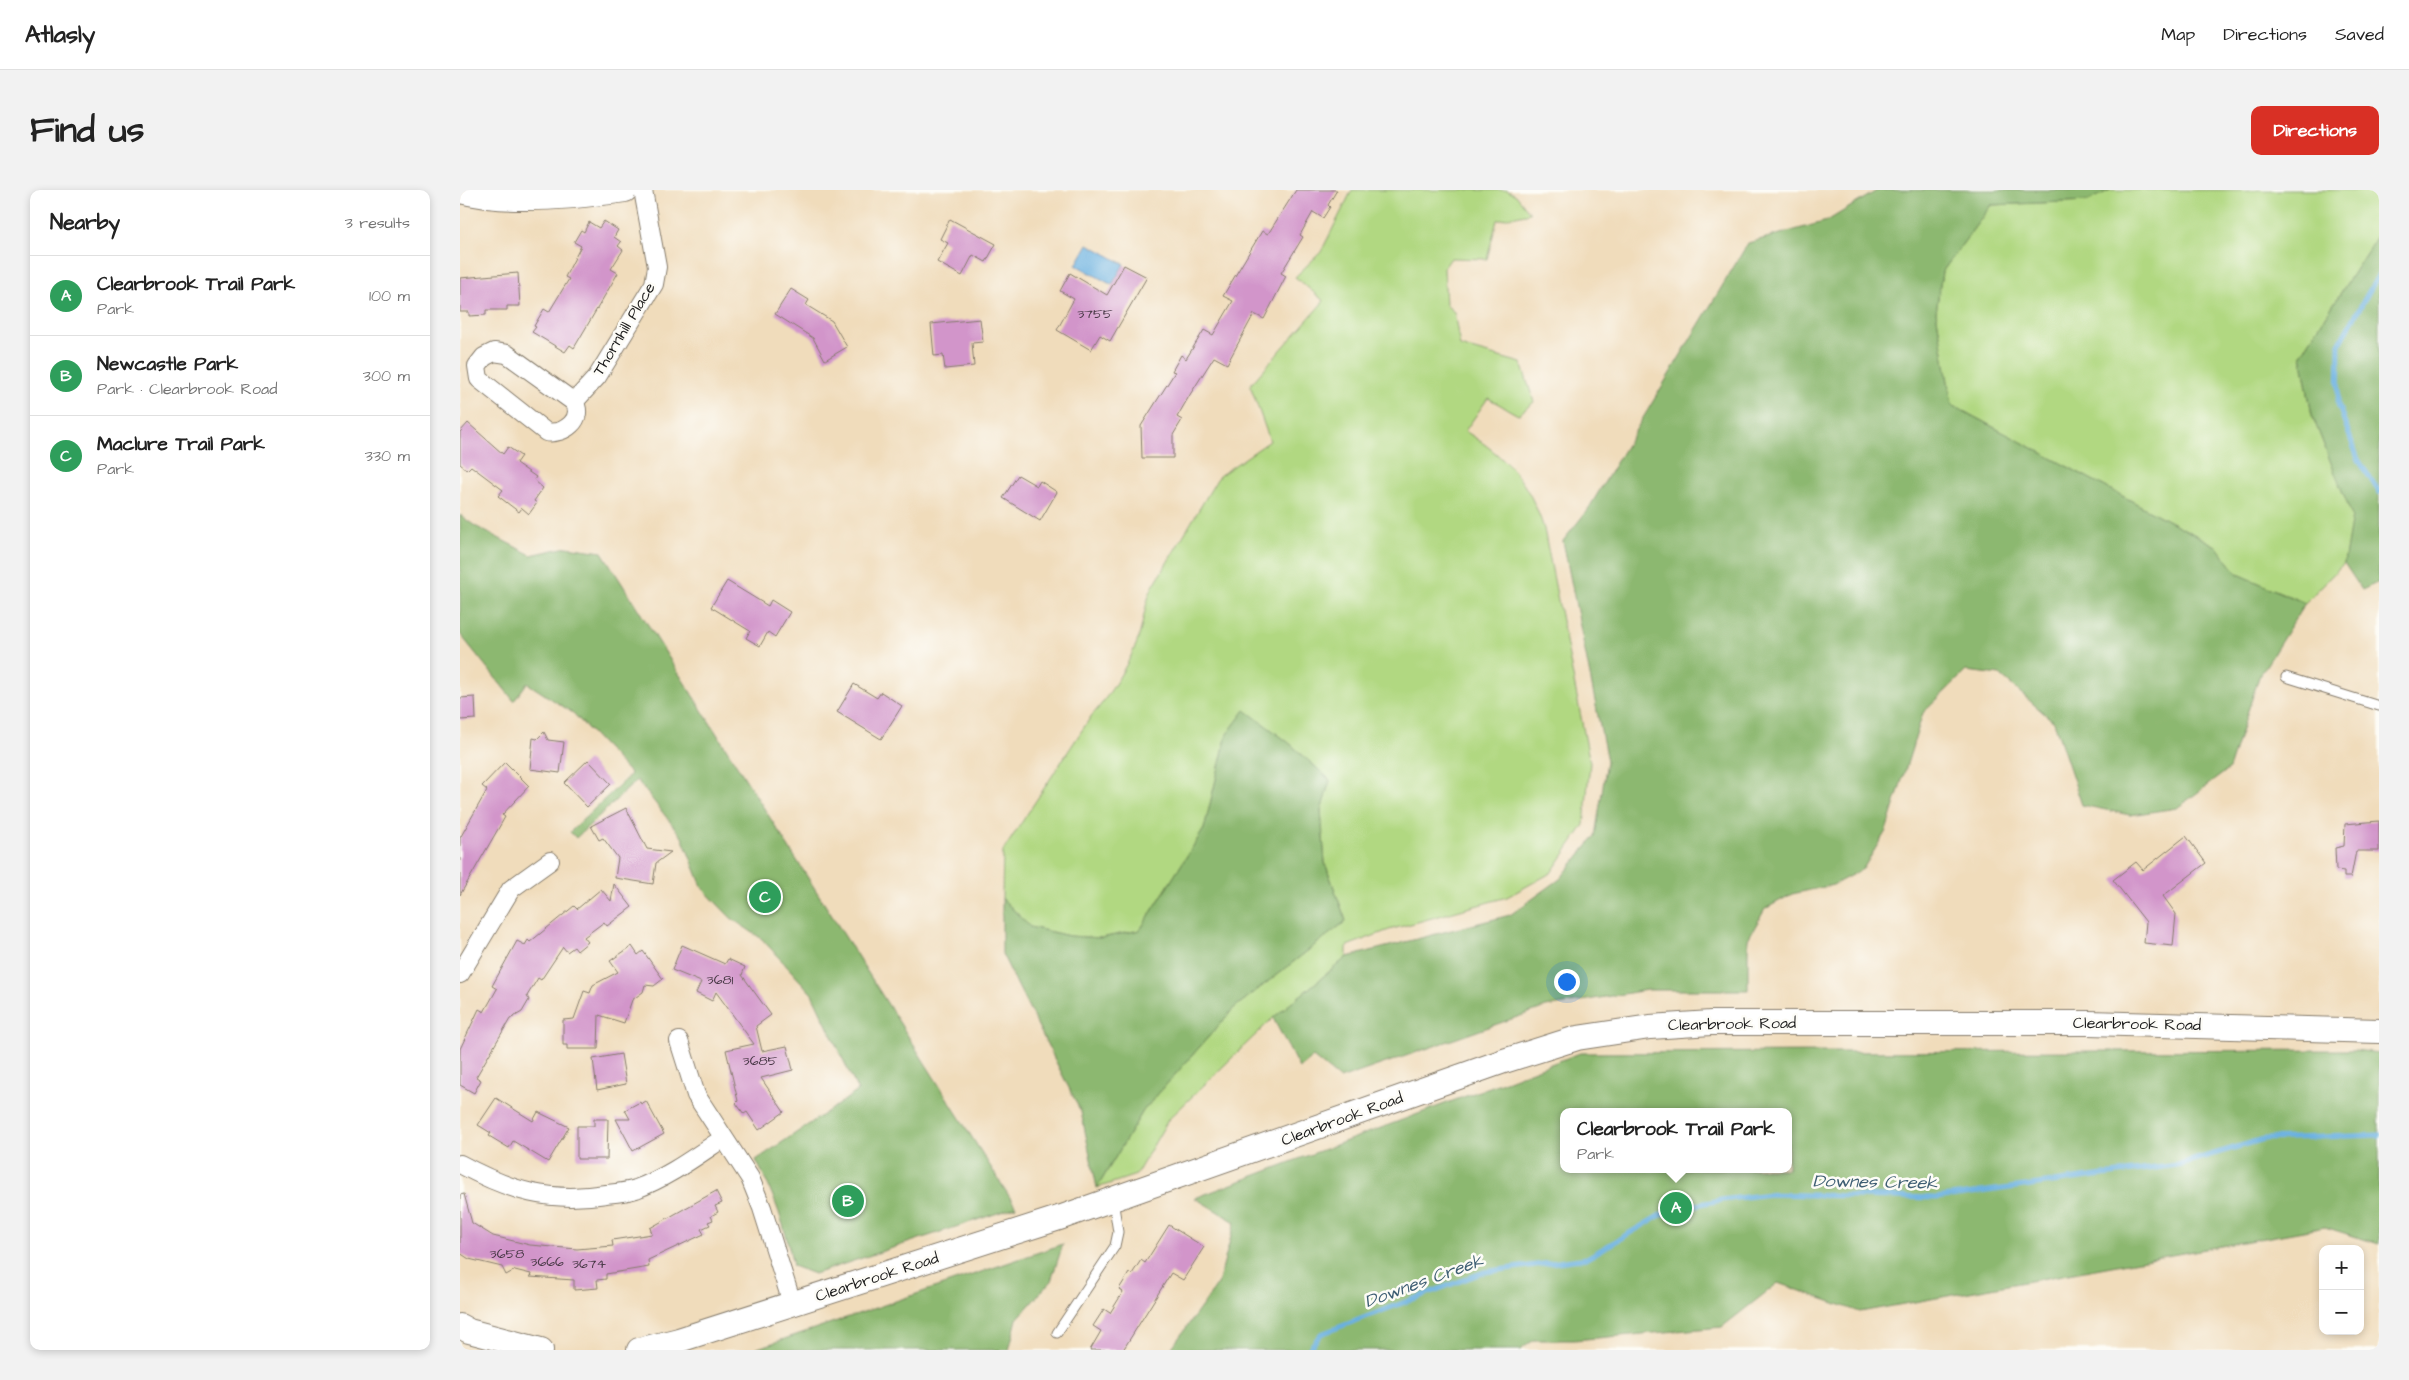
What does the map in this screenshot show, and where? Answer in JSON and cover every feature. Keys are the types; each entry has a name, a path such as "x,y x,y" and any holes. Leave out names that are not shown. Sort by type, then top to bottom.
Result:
{"main road":[{"path":"460,191 519,198 577,197 625,190"},
{"name":"Clearbrook Road","path":"639,1350 792,1303 1113,1199 1504,1061 1577,1038 1650,1027 1711,1023 2089,1023 2379,1031"},
{"path":"460,1326 477,1334 541,1350"}],"street":[{"name":"Thornhill Place","path":"574,402 597,377 654,284 657,267 643,190"},
{"path":"494,352 507,354 574,402 577,407 576,415 566,430 555,433 546,432 488,388 479,379 477,366 484,357 494,352"},
{"path":"460,974 510,889 550,861"},
{"path":"679,1041 696,1095 722,1139 750,1178 762,1208 792,1303"},
{"path":"460,1164 491,1181 520,1192 548,1198 591,1196 634,1190 670,1174 722,1139"}],"lane":[{"path":"2286,677 2379,706"},
{"path":"1057,1334 1115,1246 1118,1232 1113,1199"}],"green space":[{"path":"1352,190 1506,190 1516,195 1530,213 1497,220 1487,259 1451,258 1444,268 1446,305 1454,312 1460,346 1521,363 1534,402 1518,415 1488,398 1465,431 1493,451 1514,472 1531,497 1544,529 1590,763 1584,825 1551,873 1507,897 1389,930 1347,946 1347,957 1273,1018 1168,1120 1136,1175 1097,1188 1143,1111 1234,1008 1346,921 1325,863 1321,811 1330,780 1288,742 1245,711 1227,734 1204,829 1140,930 1101,938 1069,936 1030,927 1002,898 1003,851 1126,666 1141,630 1152,588 1219,476 1270,441 1250,385 1324,301 1295,277 1321,252"},
{"path":"1878,190 2110,190 2088,201 1991,205 1942,272 1936,312 1952,405 2216,546 2238,574 2305,603 2259,677 2229,769 2177,808 2130,815 2082,805 2054,722 2000,675 1966,671 1923,713 1886,831 1863,869 1833,885 1792,894 1765,909 1748,939 1748,990 1647,990 1546,1007 1340,1079 1313,1057 1299,1068 1273,1018 1347,957 1510,915 1560,879 1595,836 1607,761 1563,541 1589,508 1748,243 1827,221"},
{"path":"2110,190 2379,190 2379,233 2301,355 2312,415 2353,516 2344,563 2305,603 2238,574 2216,546 1952,405 1936,312 1942,272 1991,205 2088,201"},
{"path":"2379,233 2379,582 2362,590 2344,563 2352,516 2312,415 2301,355"},
{"path":"460,515 475,526 531,555 567,547 602,552 1016,1207 814,1274 793,1266 779,1212 756,1160 858,1091 812,994 762,939 731,918 703,889 682,837 637,780 576,838 570,832 631,774 573,713 527,683 514,701 460,634"},
{"path":"1245,710 1288,742 1330,780 1321,811 1325,863 1346,921 1234,1008 1143,1111 1097,1188 1081,1112 1002,954 1002,898 1030,927 1069,936 1101,938 1140,930 1204,829 1227,734"},
{"path":"2355,1050 2379,1053 2379,1244 2325,1227 1860,1312 1778,1283 1722,1327 1574,1340 1534,1340 1520,1350 1170,1350 1218,1284 1235,1222 1195,1198 1580,1053"},
{"path":"1063,1244 1051,1281 1017,1319 1009,1350 752,1350"}],"water":[{"path":"1088,244 1124,264 1112,285 1076,265"}],"building":[{"path":"1296,190 1337,190 1323,218 1313,212 1300,235 1303,237 1281,273 1286,276 1264,319 1254,314 1227,364 1214,357 1191,393 1177,417 1182,420 1173,435 1173,458 1142,458 1141,426 1175,372 1172,371 1181,355 1186,359 1204,330 1213,335 1233,301 1223,296 1262,231 1268,234"},
{"path":"950,219 996,244 986,262 973,255 962,276 937,262 948,243 940,239"},
{"path":"604,221 618,230 614,237 621,242 618,246 623,250 611,269 618,273 574,348 570,345 565,352 532,332 544,309 549,312 569,279 565,277 581,246 574,242 581,230 584,232 589,222 599,228"},
{"path":"1124,265 1147,277 1110,341 1100,335 1091,350 1057,330 1074,299 1060,291 1070,273 1107,295"},
{"path":"518,273 520,306 507,306 507,310 486,310 486,315 469,316 469,312 460,312 460,278"},
{"path":"791,289 809,300 806,305 832,321 847,347 825,360 813,338 775,314"},
{"path":"980,319 983,342 972,343 974,366 945,369 943,355 934,356 931,324"},
{"path":"468,423 503,454 508,447 521,456 516,463 536,477 534,480 543,488 534,501 537,503 529,514 522,508 519,512 498,496 503,490 471,466 467,470 460,464 460,432"},
{"path":"1018,475 1037,486 1040,481 1057,492 1040,521 1003,498"},
{"path":"727,581 768,606 771,600 790,612 775,637 768,632 760,646 746,638 750,631 711,607"},
{"path":"854,684 877,698 881,692 902,706 881,739 837,712"},
{"path":"475,697 476,719 460,720 460,698"},
{"path":"544,732 548,740 564,742 560,773 530,769 533,738 537,739"},
{"path":"588,760 611,784 587,807 564,783"},
{"path":"505,762 529,786 502,815 505,817 460,895 460,838 487,790 482,786"},
{"path":"626,808 647,849 671,852 656,863 653,884 615,878 618,858 603,838 599,840 591,826"},
{"path":"2379,821 2379,851 2356,851 2351,877 2344,877 2344,871 2336,870 2335,848 2344,846 2345,824"},
{"path":"2186,836 2206,863 2163,896 2176,914 2173,946 2144,943 2146,922 2113,880 2136,862 2143,870"},
{"path":"614,884 632,907 607,926 604,922 584,937 588,942 577,951 574,947 567,952 563,947 541,980 538,978 527,996 529,1000 522,1012 510,1019 476,1077 481,1080 474,1093 460,1085 460,1049 479,1009 484,1012 497,989 492,986 517,941 525,945 528,940 530,942 574,906 577,909 601,889 611,901"},
{"path":"682,945 725,964 728,959 745,967 742,975 771,1015 756,1026 762,1051 787,1046 793,1070 761,1078 784,1112 759,1130 747,1112 744,1114 736,1103 738,1101 726,1050 754,1044 716,992 712,1001 696,993 701,982 672,970"},
{"path":"632,946 638,955 643,951 663,979 654,986 645,985 643,992 632,1000 624,1023 599,1015 598,1049 567,1049 567,1045 563,1045 563,1020 574,1019 584,991 590,993 593,985 618,972 610,961"},
{"path":"621,1054 626,1084 597,1090 593,1059"},
{"path":"496,1098 533,1121 538,1112 569,1127 548,1162 513,1141 509,1148 489,1136 491,1133 478,1125"},
{"path":"646,1101 664,1134 633,1151 616,1119 630,1119 625,1110"},
{"path":"594,1119 608,1119 607,1159 577,1159 577,1126 594,1126"},
{"path":"716,1191 722,1203 715,1206 718,1212 711,1216 713,1220 708,1222 710,1225 701,1229 704,1234 648,1260 649,1267 606,1274 606,1279 597,1280 598,1288 574,1290 574,1280 530,1277 531,1274 515,1270 506,1275 502,1267 469,1259 460,1253 460,1195 464,1194 472,1223 493,1236 530,1245 577,1249 613,1246 612,1240 652,1234 650,1228"},
{"path":"1169,1225 1204,1247 1183,1280 1171,1273 1123,1350 1090,1350 1101,1331 1093,1326 1104,1309 1110,1313 1123,1292 1119,1289 1129,1273 1132,1274 1141,1260 1145,1263"}],"waterway":[{"path":"2379,274 2339,344 2338,404 2358,459 2379,492"},
{"name":"Downes Creek","path":"1308,1350 1321,1334 1484,1272 1587,1258 1669,1210 1721,1200 1770,1194 1936,1198 2177,1165 2264,1139 2379,1135"}],"place":[{"name":"Maclure Trail Park","path":"765,897"},
{"name":"Newcastle Park","path":"848,1201"},
{"name":"Clearbrook Trail Park","path":"1676,1208"}]}
